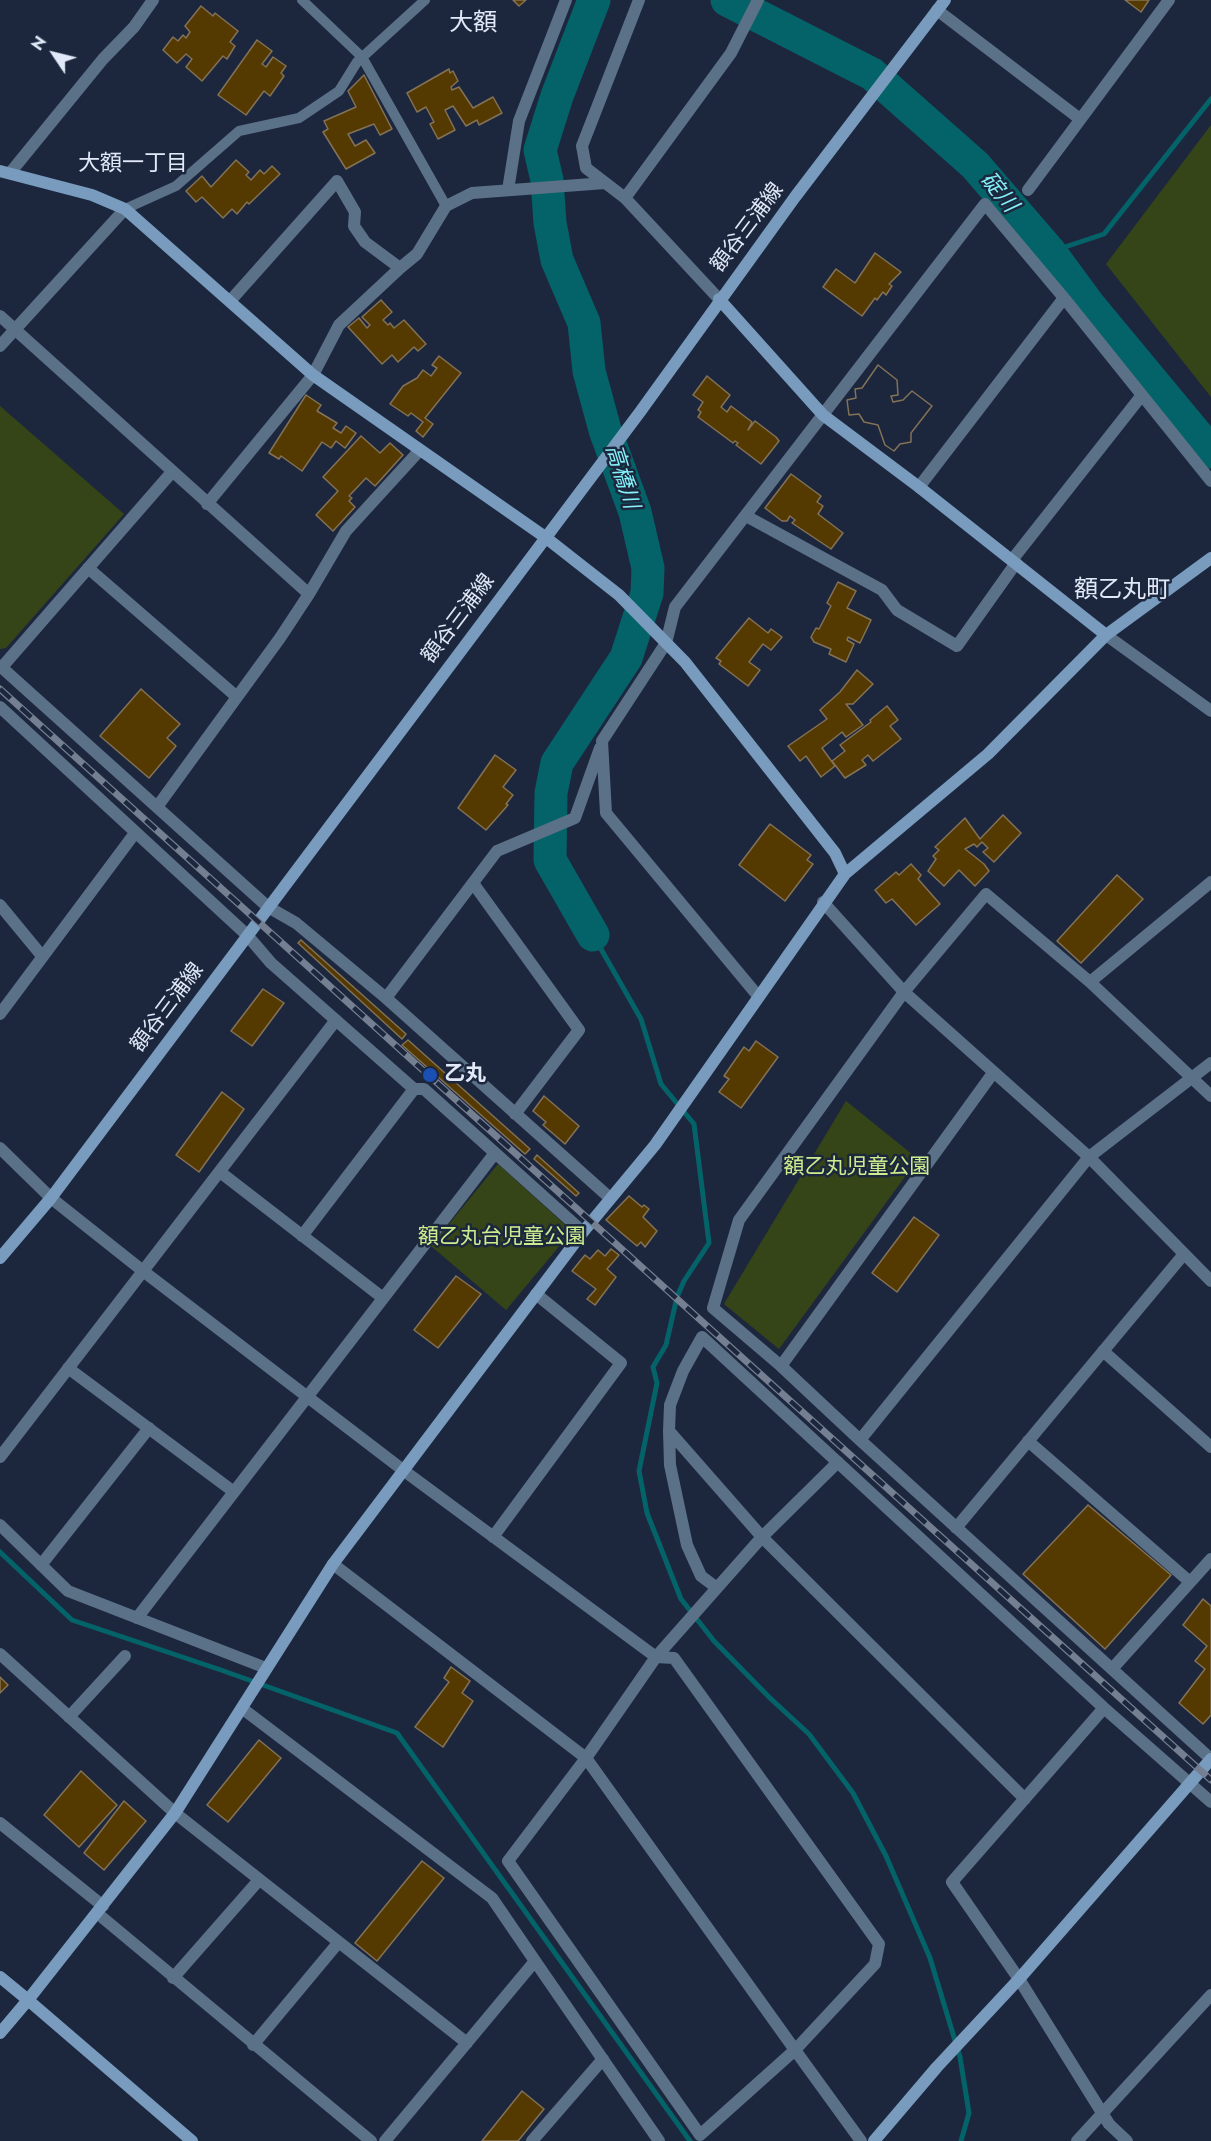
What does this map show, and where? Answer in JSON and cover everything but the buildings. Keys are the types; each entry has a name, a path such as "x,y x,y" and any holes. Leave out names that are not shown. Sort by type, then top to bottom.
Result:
{"street":[{"path":"153,0 135,27 103,59 5,172 92,195 125,209 314,375 544,537 619,595 685,662 835,853 845,874"},
{"path":"508,190 519,121 566,0"},
{"path":"639,0 582,146 586,168 625,198 823,415 919,487 1106,635 1211,711"},
{"path":"625,198 731,53 758,0"},
{"path":"1028,190 1169,0"},
{"path":"941,5 1080,119"},
{"name":"額谷三浦線","path":"0,1258 51,1198 544,537 640,412 719,299 941,5"},
{"path":"231,300 337,181 355,212 354,226 365,242 400,268"},
{"path":"207,504 314,375 339,325 417,254 446,206 472,193 605,183"},
{"path":"386,998 497,851 575,818 602,741 666,643 675,607 985,204 1065,298 1211,481"},
{"path":"0,346 125,209"},
{"path":"919,487 1065,298"},
{"path":"0,316 309,594"},
{"path":"746,516 882,590 897,610 957,646 1014,562 1142,395"},
{"path":"156,807 309,594 345,531 420,450"},
{"path":"172,472 1,667 268,907 296,923 386,998 610,1198"},
{"path":"0,2033 175,1813 333,1564 583,1232 701,1083 758,996 845,874 988,754 1106,635 1211,558"},
{"path":"88,568 237,697"},
{"path":"0,707 247,935 271,963 414,1089 424,1089 583,1232"},
{"path":"602,741 606,813 758,996"},
{"path":"0,1014 135,833"},
{"path":"1090,982 1211,882"},
{"path":"473,883 579,1030 515,1114"},
{"path":"874,2141 1211,1759 781,1366 713,1308 739,1220 904,992 986,894 1090,982 1211,1096"},
{"path":"823,902 904,992 1089,1157 1211,1281"},
{"path":"0,905 42,956"},
{"path":"0,1456 336,1020"},
{"path":"860,1440 1089,1157 1211,1063"},
{"path":"781,1366 993,1073"},
{"path":"303,1236 414,1089"},
{"path":"0,1148 51,1198 403,1470 656,1656 674,1658 879,1944 875,1965 795,2050 700,2135 508,1861 586,1758 656,1656 762,1537 838,1462"},
{"path":"137,1618 495,1153"},
{"path":"220,1172 383,1298"},
{"path":"956,1528 1184,1254"},
{"path":"493,1537 621,1363 536,1294"},
{"path":"714,1592 701,1576 687,1545 670,1465 670,1406 683,1371 702,1337 1104,1707 1211,1802"},
{"path":"1103,1351 1211,1447"},
{"path":"68,1368 234,1492"},
{"path":"41,1565 148,1428"},
{"path":"669,1431 762,1537 1025,1799"},
{"path":"1028,1441 1190,1582"},
{"path":"0,1525 68,1591 263,1672"},
{"path":"1112,1669 1211,1559"},
{"path":"333,1564 586,1758 861,2141"},
{"path":"0,1654 175,1813 467,2043"},
{"path":"69,1717 125,1656"},
{"path":"1104,1707 952,1882 1019,1979 1103,2115 1127,2141"},
{"path":"243,1709 492,1898 659,2141"},
{"path":"0,1823 100,1909 173,1978 371,2141"},
{"path":"173,1978 259,1880"},
{"path":"253,2045 338,1943"},
{"path":"385,2141 535,1961"},
{"path":"0,1977 192,2141"},
{"path":"1077,2141 1211,1995"},
{"path":"532,2141 603,2059"}],"lane":[{"path":"302,0 362,57 446,206"},
{"path":"125,209 176,186 239,131 299,118 339,91 362,57 425,0"}],"green space":[{"path":"1211,125 1211,397 1106,264"},
{"path":"0,406 124,514 6,648 0,649"},
{"name":"額乙丸児童公園","path":"846,1101 918,1159 779,1349 724,1304"},
{"name":"額乙丸台児童公園","path":"498,1164 572,1231 506,1310 431,1246"}],"waterway":[{"name":"高橋川","path":"593,935 550,860 551,793 557,763 626,658 647,593 648,568 635,512 605,430 589,371 584,323 557,260 550,223 547,180 540,150 557,96 594,0"},
{"name":"碇川","path":"727,0 872,74 975,165 1050,252 1089,305 1211,452"},
{"path":"1050,252 1104,234 1211,99"},
{"path":"593,935 641,1019 661,1084 694,1124 709,1243 684,1281 677,1297 666,1345 653,1367 657,1383 639,1471 647,1513 681,1599 714,1641 809,1734 853,1793 886,1856 930,1958 960,2057 969,2113 961,2141"},
{"path":"0,1552 72,1620 397,1733 690,2141"}],"railway":[{"path":"0,689 1211,1780"}],"place":[{"name":"乙丸","path":"430,1075"}],"district":[{"name":"大額","path":"473,24"},
{"name":"大額一丁目","path":"133,165"},
{"name":"額乙丸町","path":"1122,591"}]}
